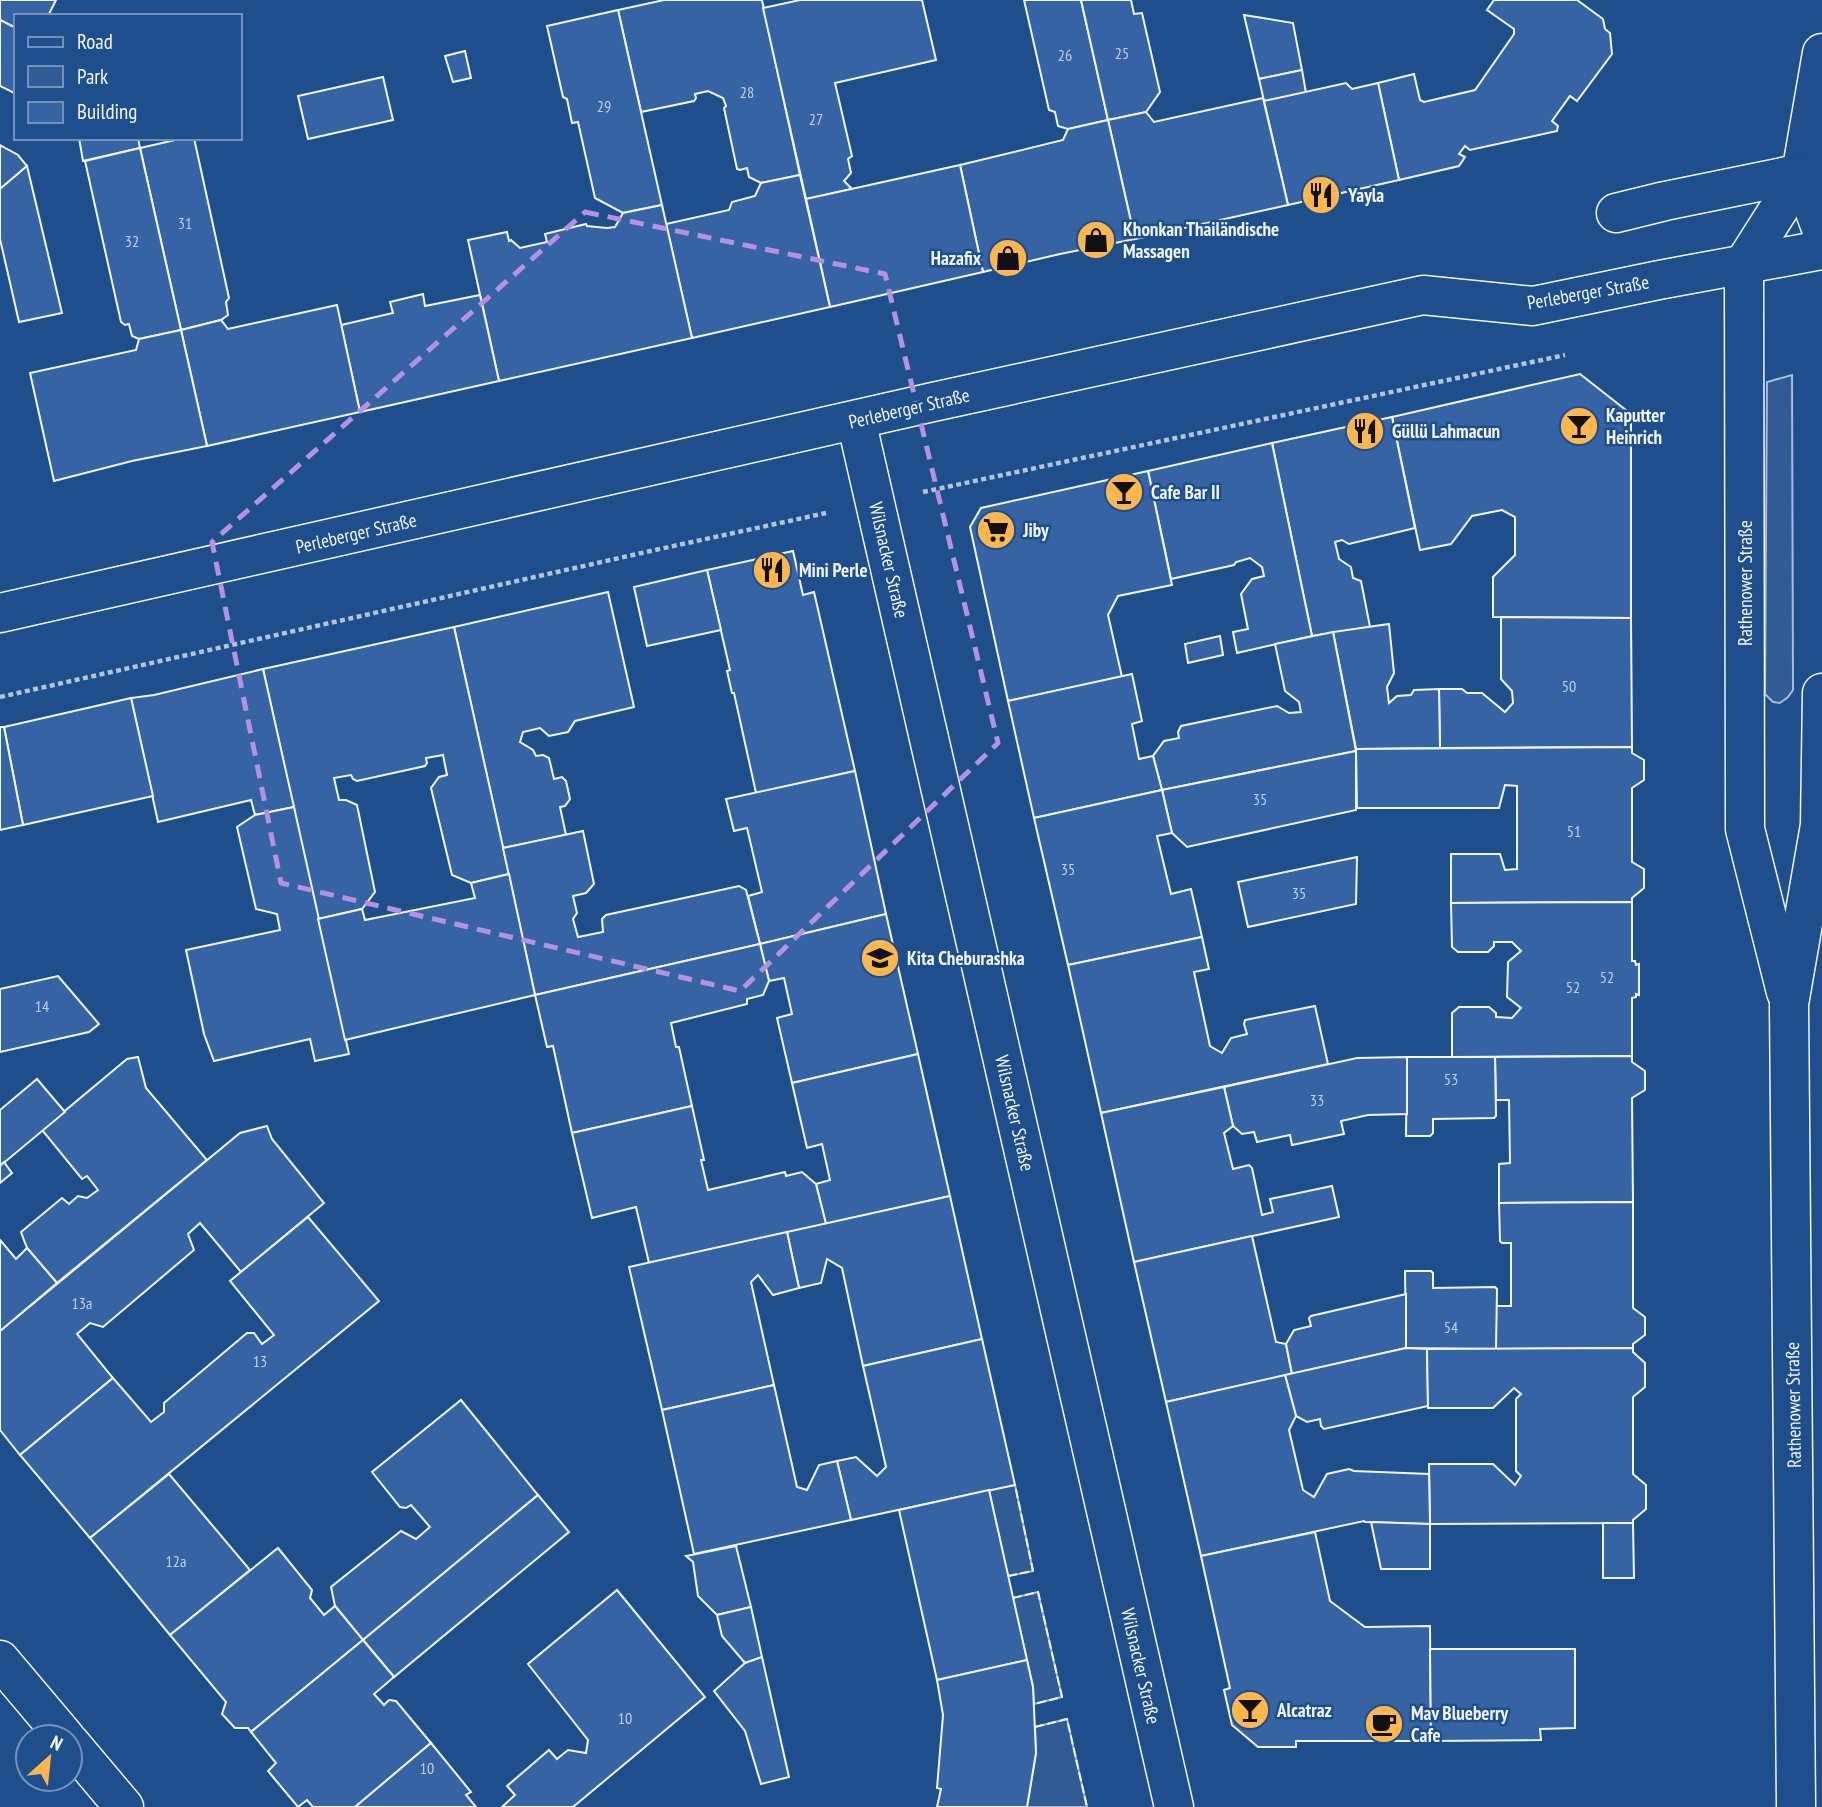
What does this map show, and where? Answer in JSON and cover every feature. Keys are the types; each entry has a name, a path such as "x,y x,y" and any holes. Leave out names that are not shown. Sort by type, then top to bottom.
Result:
{"street":[{"path":"1822,53 1811,171 1822,232"},
{"path":"1616,213 1811,171"},
{"path":"1744,264 1811,171"},
{"name":"Perleberger Straße","path":"0,613 1423,295 1533,306 1822,250"},
{"name":"Rathenower Straße","path":"1744,264 1745,829 1789,1004"},
{"name":"Wilsnacker Straße","path":"856,420 1174,1807"},
{"name":"Rathenower Straße","path":"1796,1807 1789,1004 1820,825 1822,693"},
{"path":"0,1660 53,1723"},
{"path":"84,1760 124,1807"}],"highlighted area":[{"path":"585,212 885,274 998,743 740,991 281,883 212,542"}],"green space":[{"path":"1792,375 1793,690 1780,703 1773,702 1765,694 1767,382"},
{"path":"1015,1485 1033,1571 1008,1576 989,1490"},
{"path":"1038,1592 1062,1697 1034,1704 1033,1687 1013,1598"},
{"path":"1067,1719 1087,1807 1027,1807 1036,1753 1035,1727"}],"building":[{"path":"0,0 56,0 49,14 14,14 14,27 0,20"},
{"path":"664,0 762,0 800,175 761,183 749,177 747,168 737,169 724,108 726,106 723,98 708,91 695,94 694,101 641,112 618,10"},
{"path":"800,0 922,0 936,60 835,83 852,156 848,159 851,173 844,181 852,189 806,199 763,8"},
{"path":"1024,0 1081,0 1108,120 1068,129 1058,126 1055,112 1049,110"},
{"path":"1081,0 1131,0 1134,14 1142,13 1160,92 1146,112 1108,120"},
{"path":"1494,0 1577,0 1603,19 1605,29 1610,33 1612,54 1577,101 1570,96 1552,121 1558,126 1557,131 1470,150 1465,146 1459,154 1465,157 1459,166 1399,180 1378,83 1414,74 1420,100 1424,102 1475,90 1514,34 1514,29 1487,10"},
{"path":"618,10 662,205 623,213 595,198 578,122 572,123 567,99 563,97 547,26"},
{"path":"1244,15 1293,23 1302,70 1259,79"},
{"path":"0,20 14,27 14,93 0,86"},
{"path":"465,51 471,78 453,82 445,56"},
{"path":"1302,70 1306,93 1264,101 1259,79"},
{"path":"383,77 393,120 308,139 298,96"},
{"path":"1346,83 1352,89 1378,83 1399,180 1288,205 1264,101"},
{"path":"1263,98 1288,205 1135,239 1108,120 1146,112 1154,122"},
{"path":"1108,120 1135,239 983,272 960,165 1063,140 1068,129"},
{"path":"79,140 138,140 140,148 83,161"},
{"path":"175,140 194,140 229,298 226,302 228,315 221,320 181,330 140,148"},
{"path":"0,145 18,155 27,166 0,189"},
{"path":"140,148 181,330 139,339 132,336 129,324 121,322 85,161"},
{"path":"960,165 983,272 830,307 806,199"},
{"path":"27,166 62,313 19,322 0,239 0,189"},
{"path":"800,175 830,307 692,338 666,224 729,210 732,202 755,196 761,183"},
{"path":"662,205 692,338 499,381 468,240 507,232 509,241 520,248 547,242 545,234 586,224 615,227 623,213"},
{"path":"423,294 425,306 480,295 499,381 360,412 341,325 393,313 390,302"},
{"path":"337,305 360,412 207,446 181,330 221,320 228,329"},
{"path":"181,330 207,446 132,461 54,481 30,373 136,350 139,339"},
{"path":"1580,374 1631,414 1631,618 1493,617 1493,577 1515,555 1515,517 1502,510 1472,516 1451,544 1420,550 1392,417"},
{"path":"1392,417 1415,528 1349,544 1342,540 1335,542 1339,559 1351,567 1353,578 1361,581 1370,627 1312,636 1272,443"},
{"path":"1272,443 1312,636 1237,653 1233,632 1248,629 1241,594 1252,579 1264,576 1262,567 1250,558 1234,565 1171,579 1148,471"},
{"path":"1148,471 1172,585 1118,596 1108,615 1122,677 1008,701 970,527 981,508"},
{"path":"793,551 803,595 814,592 855,771 756,793 727,671 730,670 707,570"},
{"path":"707,570 721,630 647,646 634,587"},
{"path":"608,592 634,707 575,721 568,732 549,736 540,728 523,732 520,742 533,750 536,756 549,758 554,779 562,777 566,781 570,799 565,806 560,807 566,835 503,848 454,627"},
{"path":"1501,617 1631,618 1632,747 1440,748 1439,689 1462,689 1467,693 1482,693 1505,712 1513,703 1512,691 1501,679"},
{"path":"1389,624 1394,673 1387,687 1389,703 1397,696 1411,695 1414,690 1439,689 1440,748 1356,749 1333,632"},
{"path":"454,627 509,874 471,883 452,875 431,788 439,777 447,775 443,755 426,758 425,766 357,781 351,775 334,778 339,800 357,805 375,892 362,909 318,919 263,669"},
{"path":"1333,632 1356,751 1162,790 1153,756 1164,741 1179,738 1181,726 1277,706 1289,713 1301,712 1299,702 1285,691 1275,644"},
{"path":"1220,636 1223,655 1188,663 1185,644"},
{"path":"263,669 294,807 255,815 251,800 158,822 131,698"},
{"path":"1132,674 1142,721 1132,724 1139,759 1153,756 1162,790 1034,818 1008,701"},
{"path":"131,698 153,796 23,825 4,727"},
{"path":"0,727 4,727 23,825 0,830"},
{"path":"1632,747 1632,753 1644,760 1644,780 1632,788 1632,862 1644,869 1644,888 1632,898 1632,902 1451,903 1451,854 1500,854 1505,870 1517,869 1517,786 1505,785 1499,808 1357,808 1356,749"},
{"path":"1356,751 1356,810 1187,847 1172,833 1162,790"},
{"path":"855,771 886,914 760,944 748,896 762,892 747,828 734,831 726,799"},
{"path":"1162,790 1172,833 1157,836 1171,894 1191,889 1202,937 1068,965 1034,818"},
{"path":"294,807 349,1054 315,1061 310,1039 214,1061 204,1034 186,950 280,930 277,914 256,909 237,827 255,815"},
{"path":"583,831 594,884 586,893 573,896 577,913 573,919 578,937 603,932 602,919 606,915 739,886 746,890 760,944 535,995 503,848"},
{"path":"1357,857 1356,904 1248,927 1238,882"},
{"path":"509,874 535,995 345,1040 318,919 362,909 365,920 475,898 471,883"},
{"path":"1632,902 1632,961 1635,961 1636,965 1639,964 1639,995 1636,994 1636,997 1632,998 1632,1056 1452,1057 1452,1013 1459,1007 1489,1007 1496,1013 1496,1017 1512,1018 1521,1008 1507,997 1508,962 1521,951 1512,942 1494,942 1488,952 1458,952 1452,947 1451,903"},
{"path":"886,914 918,1054 792,1083 777,1018 792,1014 784,978 769,981 760,944"},
{"path":"1202,937 1209,969 1194,972 1210,1046 1222,1053 1231,1038 1247,1034 1245,1020 1315,1006 1328,1064 1101,1113 1068,965"},
{"path":"760,944 769,981 763,995 747,999 747,1004 671,1023 692,1106 572,1133 553,1046 547,1047 535,995"},
{"path":"58,976 99,1024 89,1032 0,1052 0,989"},
{"path":"918,1054 950,1196 826,1224 816,1184 830,1180 822,1144 807,1148 792,1083"},
{"path":"1632,1056 1632,1062 1645,1071 1645,1090 1632,1098 1633,1202 1499,1203 1499,1164 1510,1163 1509,1100 1496,1100 1495,1057"},
{"path":"138,1057 146,1088 207,1160 57,1283 27,1248 21,1232 62,1198 69,1204 78,1196 87,1198 98,1190 87,1176 82,1179 42,1130 127,1059"},
{"path":"1407,1057 1495,1057 1496,1116 1433,1119 1433,1133 1430,1136 1406,1136"},
{"path":"1407,1057 1407,1114 1368,1115 1341,1121 1344,1134 1292,1145 1290,1135 1257,1142 1254,1132 1242,1134 1233,1126 1224,1087 1357,1058"},
{"path":"37,1079 65,1112 0,1166 0,1110"},
{"path":"1224,1087 1233,1126 1224,1133 1233,1169 1249,1165 1252,1168 1262,1215 1273,1212 1270,1199 1332,1186 1339,1217 1134,1262 1101,1113"},
{"path":"692,1106 708,1190 785,1172 786,1176 802,1172 816,1184 826,1224 649,1263 636,1207 592,1218 572,1133"},
{"path":"267,1126 272,1139 324,1203 241,1272 200,1223 188,1234 194,1250 103,1327 90,1323 77,1334 113,1378 20,1455 0,1430 0,1331 240,1133"},
{"path":"4,1162 12,1173 0,1183 0,1166"},
{"path":"950,1196 982,1339 863,1366 842,1268 827,1259 821,1283 799,1288 787,1232"},
{"path":"1633,1202 1633,1308 1645,1317 1645,1335 1633,1344 1633,1348 1496,1349 1496,1306 1511,1306 1511,1243 1500,1241 1499,1203"},
{"path":"308,1217 379,1301 90,1538 20,1455 113,1378 151,1422 164,1412 164,1403 247,1333 254,1333 262,1344 274,1335 230,1281"},
{"path":"787,1232 799,1288 773,1295 758,1275 751,1282 774,1385 662,1410 629,1267"},
{"path":"1252,1236 1276,1342 1286,1344 1292,1374 1166,1402 1134,1262"},
{"path":"0,1240 16,1259 27,1248 57,1283 0,1331"},
{"path":"1405,1271 1431,1271 1433,1288 1495,1287 1496,1349 1406,1348"},
{"path":"1406,1294 1406,1348 1292,1374 1286,1344 1294,1330 1311,1326 1311,1316"},
{"path":"982,1339 1015,1485 851,1520 837,1461 856,1457 877,1476 886,1467 863,1366"},
{"path":"1406,1348 1427,1349 1428,1406 1324,1429 1320,1419 1307,1422 1296,1416 1285,1375"},
{"path":"1633,1348 1633,1352 1645,1363 1645,1387 1633,1397 1633,1474 1646,1485 1646,1509 1633,1523 1430,1524 1429,1464 1493,1464 1515,1485 1521,1476 1516,1471 1516,1399 1521,1394 1514,1388 1493,1408 1428,1408 1427,1349"},
{"path":"1285,1375 1296,1416 1289,1430 1303,1490 1314,1497 1327,1474 1349,1469 1429,1474 1430,1524 1364,1521 1201,1556 1166,1402"},
{"path":"774,1385 797,1487 807,1490 819,1465 837,1461 851,1520 694,1554 662,1410"},
{"path":"461,1400 538,1495 363,1640 335,1606 331,1587 401,1531 416,1539 430,1527 411,1505 400,1507 372,1472"},
{"path":"169,1474 250,1570 170,1635 90,1538"},
{"path":"989,1490 1027,1660 937,1680 899,1510"},
{"path":"538,1495 569,1532 394,1677 363,1640"},
{"path":"1371,1522 1430,1524 1430,1569 1381,1569"},
{"path":"1603,1523 1633,1523 1634,1578 1603,1578"},
{"path":"1315,1532 1330,1601 1365,1627 1430,1626 1431,1741 1296,1741 1296,1747 1258,1747 1232,1725 1224,1690 1230,1688 1201,1556"},
{"path":"736,1546 751,1607 717,1615 698,1596 693,1562 686,1556"},
{"path":"278,1548 312,1590 310,1598 324,1615 335,1606 363,1640 251,1732 248,1728 235,1728 222,1714 226,1702 170,1635"},
{"path":"617,1590 705,1697 573,1807 502,1807 515,1795 507,1786 549,1750 557,1759 568,1750 586,1753 588,1740 528,1664"},
{"path":"751,1607 762,1657 745,1663 722,1636 717,1615"},
{"path":"363,1640 394,1677 374,1694 384,1705 389,1700 396,1701 431,1743 355,1807 313,1807 307,1800 298,1807 268,1771 276,1763 251,1732"},
{"path":"1430,1649 1575,1649 1575,1728 1540,1729 1541,1740 1431,1741"},
{"path":"762,1657 789,1777 761,1784 745,1731 714,1691 745,1663"},
{"path":"1027,1660 1033,1687 1036,1753 1027,1807 937,1807 941,1789 937,1788 943,1715 937,1680"},
{"path":"431,1743 471,1792 466,1795 476,1807 355,1807"}],"fence":[{"path":"1008,1576 1033,1571 1015,1485"},
{"path":"1013,1598 1038,1592 1062,1697 1034,1704"},
{"path":"1035,1727 1067,1719 1087,1807"}],"place":[{"name":"Yayla","path":"1321,195"},
{"name":"Khonkan Thailändische Massagen","path":"1096,240"},
{"name":"Hazafix","path":"1008,258"},
{"name":"Kaputter Heinrich","path":"1579,426"},
{"name":"Güllü Lahmacun","path":"1365,431"},
{"name":"Cafe Bar II","path":"1124,492"},
{"name":"Jiby","path":"996,530"},
{"name":"Mini Perle","path":"772,570"},
{"name":"Kita Cheburashka","path":"880,958"},
{"name":"Alcatraz","path":"1250,1710"},
{"name":"Mav Blueberry Cafe","path":"1384,1724"}]}
